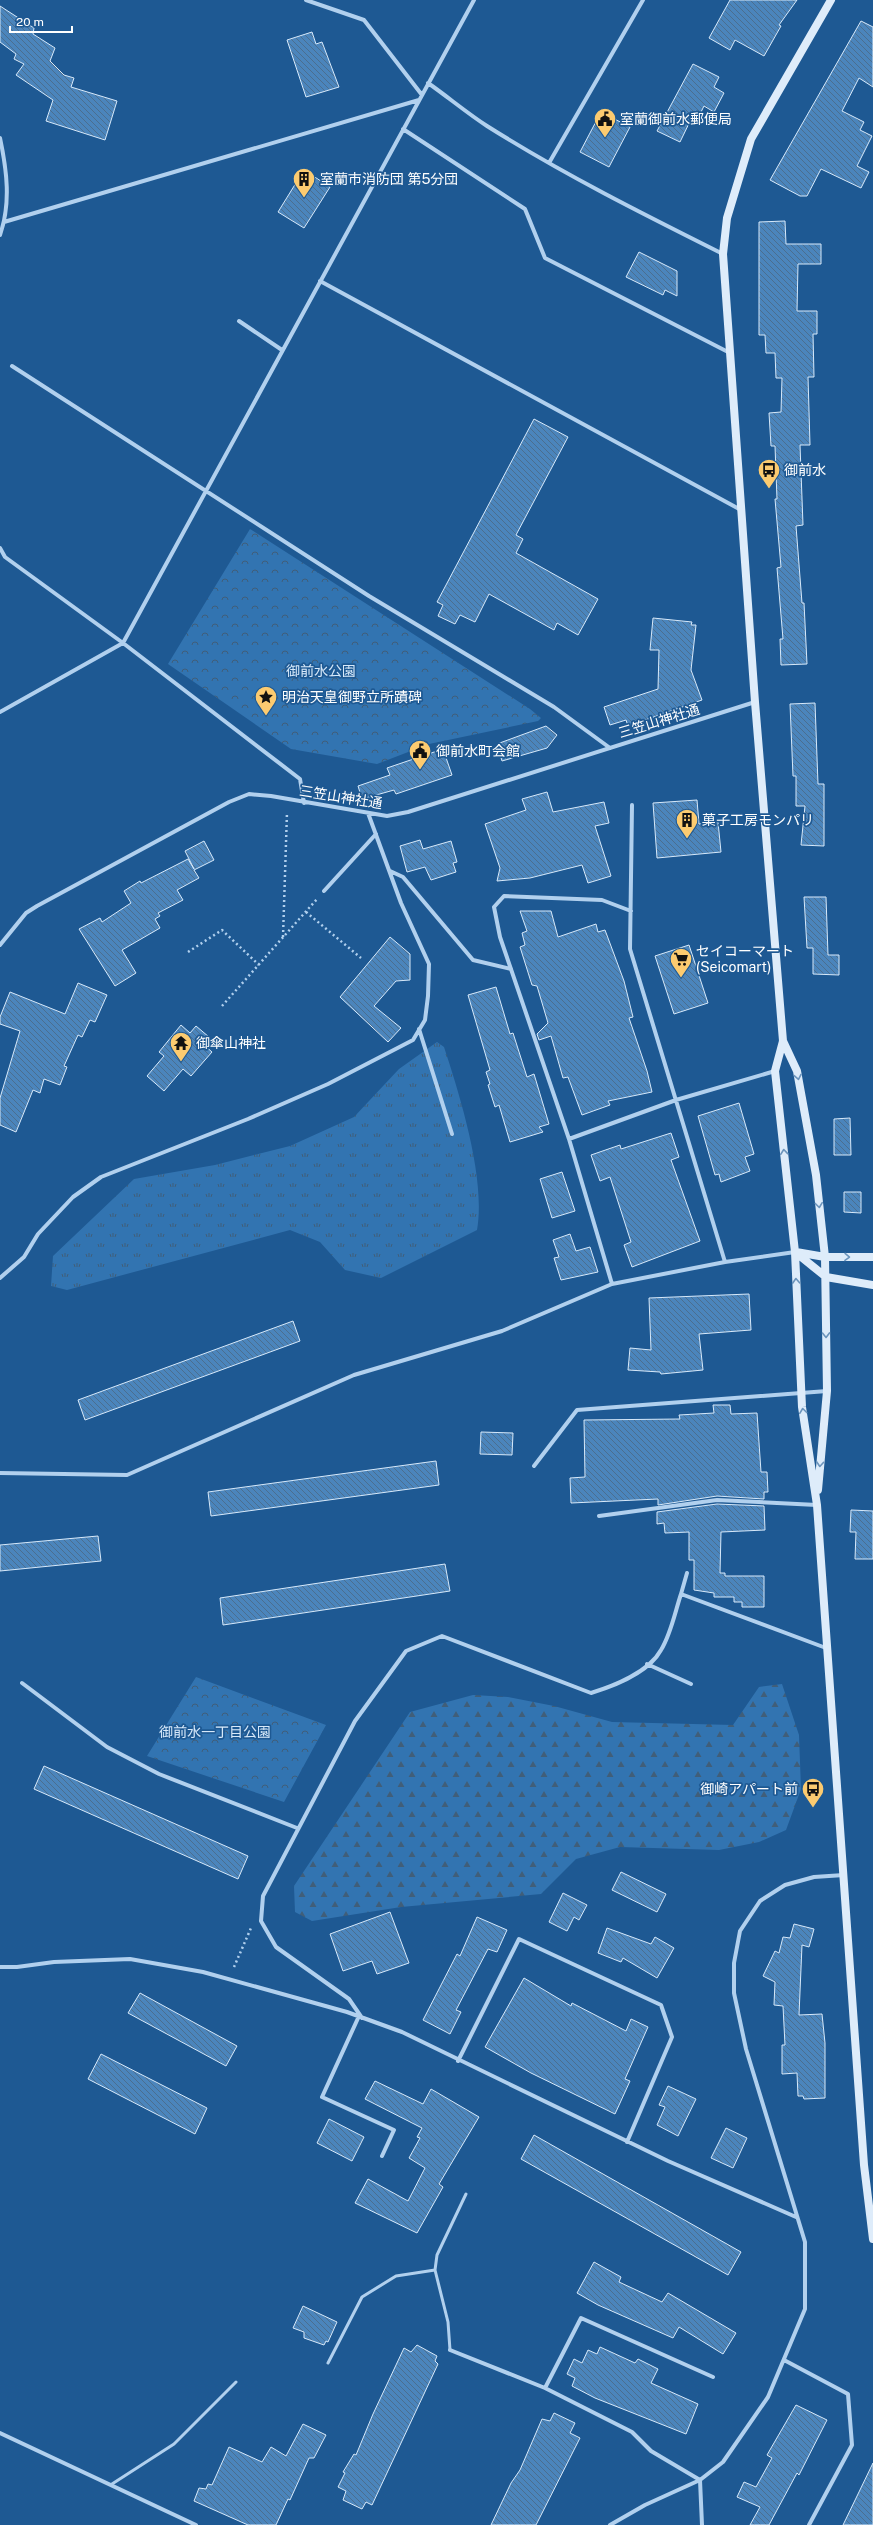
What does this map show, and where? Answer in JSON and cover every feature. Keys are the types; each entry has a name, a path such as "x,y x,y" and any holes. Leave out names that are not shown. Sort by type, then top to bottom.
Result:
{"street":[{"path":"308,0 364,20 422,95"},
{"path":"0,712 123,643 474,0"},
{"path":"549,163 643,0"},
{"path":"831,0 751,139 727,218 723,254 755,702 783,1041 775,1071 795,1252 801,1394 817,1505 864,2165 873,2239"},
{"path":"428,83 486,126 549,163 620,203 723,254"},
{"path":"4,222 419,100"},
{"path":"403,129 525,209 545,258 730,353"},
{"path":"0,138 7,188 4,222 0,235"},
{"path":"320,281 741,510"},
{"path":"239,322 282,350"},
{"path":"12,366 369,596 554,707 610,748"},
{"path":"0,548 5,557 123,643 300,779 304,803"},
{"name":"三笠山神社通","path":"0,944 26,913 37,906 229,802 249,794 387,816 408,812 755,702"},
{"path":"632,805 630,949 725,1262"},
{"path":"0,1278 24,1257 38,1234 86,1186 116,1170 248,1119 328,1084 413,1040 425,1020 428,996 429,964 401,903 368,813"},
{"path":"324,891 376,834"},
{"path":"390,871 403,877 473,960 511,969"},
{"path":"612,1284 569,1139 500,937 494,907 504,896 602,900 631,911"},
{"path":"419,1029 452,1134"},
{"path":"783,1041 797,1071 816,1175 826,1257 827,1392 817,1505"},
{"path":"569,1139 676,1100 775,1071"},
{"path":"795,1252 826,1277 873,1285"},
{"path":"0,1473 127,1475 354,1375 502,1331 612,1284 725,1262 795,1252 826,1257 873,1257"},
{"path":"534,1466 577,1410 827,1392"},
{"path":"598,1516 717,1500 817,1505"},
{"path":"360,2017 349,1999 276,1948 261,1921 263,1896 297,1828 355,1721 406,1651 442,1636 591,1693 615,1686 638,1673 661,1651 687,1573"},
{"path":"681,1594 826,1648"},
{"path":"647,1664 691,1684"},
{"path":"22,1683 107,1747 159,1774 297,1828"},
{"path":"610,2525 645,2505 700,2480 723,2462 768,2397 805,2310 805,2242 796,2217 746,2049 734,1993 735,1956 740,1931 760,1902 772,1893 785,1885 814,1877 844,1875"},
{"path":"458,2061 519,1939 654,2002 661,2006 672,2037 627,2142"},
{"path":"0,1967 17,1967 54,1962 130,1959 229,1979 360,2017 402,2032 458,2061 627,2142 796,2217"},
{"path":"360,2017 322,2097 394,2130 382,2156"},
{"path":"545,2388 581,2318 713,2377"},
{"path":"450,2350 545,2388 632,2432 651,2451 700,2480"},
{"path":"784,2360 848,2394 852,2445 809,2525"},
{"path":"0,2433 112,2484 196,2525"},
{"path":"700,2480 702,2525"}],"lane":[{"path":"450,2350 448,2322 435,2270 437,2254 466,2194"},
{"path":"328,2363 362,2297 396,2276 435,2270"},
{"path":"112,2484 174,2444 236,2382"}],"path":[{"path":"283,938 287,799"},
{"path":"222,1006 324,891"},
{"path":"306,911 361,958"},
{"path":"188,952 222,930 259,965"},
{"path":"229,1979 252,1927 261,1921"}],"green space":[{"name":"御前水公園","path":"250,529 530,709 541,718 538,721 429,744 377,764 291,749 168,664"},
{"path":"437,1042 444,1047 470,1138 478,1187 479,1210 477,1230 381,1278 345,1270 320,1242 290,1230 67,1290 51,1286 53,1256 134,1179 215,1165 290,1146 354,1117 399,1069"},
{"name":"御前水一丁目公園","path":"196,1677 326,1725 284,1802 147,1756"},
{"path":"782,1684 799,1735 801,1789 786,1830 759,1842 719,1850 620,1847 576,1859 541,1894 401,1907 312,1921 295,1912 294,1886 410,1712 473,1695 508,1697 554,1706 612,1722 733,1725 759,1687"}],"building":[{"path":"730,0 797,0 779,25 781,26 764,56 735,40 730,50 709,38"},
{"path":"0,6 34,28 33,34 55,48 50,61 64,75 74,78 71,87 117,101 105,140 46,121 53,100 16,75 24,64 14,59 16,54 0,42"},
{"path":"861,21 873,27 873,87 859,78 842,111 864,122 860,130 872,136 857,166 869,172 861,188 821,169 807,196 800,196 770,180"},
{"path":"312,32 316,44 322,42 339,87 306,97 287,40"},
{"path":"693,64 719,77 714,87 724,93 714,112 704,106 700,114 695,111 680,142 657,131"},
{"name":"室蘭御前水郵便局","path":"601,112 630,127 609,167 580,152"},
{"name":"室蘭市消防団 第5分団","path":"304,170 330,187 304,228 278,212"},
{"path":"785,221 786,244 821,244 821,264 798,264 797,311 817,311 817,334 813,334 814,377 808,377 810,445 800,445 803,525 796,526 802,603 804,603 807,664 781,665 780,639 783,639 777,568 781,567 775,499 777,499 775,446 771,446 769,413 781,412 782,378 776,378 775,353 766,353 765,335 759,335 759,222"},
{"path":"639,252 677,271 677,296 665,290 663,295 626,277"},
{"path":"534,419 568,437 516,535 523,539 516,553 598,599 578,635 557,623 554,630 489,594 475,622 460,615 455,624 438,616 443,605 437,602"},
{"path":"653,618 692,622 691,625 696,625 691,670 702,700 628,726 626,720 610,725 604,707 658,689 659,650 650,650"},
{"path":"815,703 818,784 824,784 824,846 801,845 805,806 796,806 796,776 793,776 790,704"},
{"path":"546,726 557,735 547,748 502,761 497,744"},
{"name":"御前水町会館","path":"443,749 452,775 396,794 394,790 362,799 358,786 390,775 387,768"},
{"path":"547,792 553,812 604,802 609,823 595,826 611,876 588,883 582,865 530,878 497,881 500,868 485,824 526,810 522,799"},
{"name":"菓子工房モンパリ","path":"697,800 699,824 718,822 721,852 657,858 653,803"},
{"path":"420,840 423,849 451,841 457,862 453,863 456,872 431,880 425,867 407,872 400,846"},
{"path":"204,841 214,860 194,870 199,878 177,890 183,900 158,913 160,916 155,919 160,928 122,950 136,973 115,986 79,929 100,918 102,922 131,903 124,891 140,881 141,883 188,859 194,869 185,851"},
{"path":"804,897 826,897 828,955 839,955 839,975 813,974 813,948 807,948"},
{"path":"520,911 551,911 558,937 596,924 598,932 605,930 624,981 633,1017 629,1018 647,1071 652,1092 608,1101 610,1105 582,1115 568,1077 563,1078 551,1036 539,1040 537,1034 548,1023 537,986 532,985 520,947 525,945 522,933 527,931"},
{"path":"390,937 410,954 410,980 396,981 374,1006 401,1028 388,1042 340,997"},
{"name":"セイコーマート (Seicomart)","path":"689,945 708,1003 674,1014 655,956"},
{"path":"78,983 107,995 95,1022 90,1020 82,1037 78,1035 64,1066 67,1067 60,1085 44,1079 40,1093 33,1090 16,1132 0,1125 0,1098 20,1031 0,1024 0,1017 10,992 65,1014"},
{"path":"496,987 510,1034 513,1033 527,1077 534,1074 549,1124 539,1127 543,1132 510,1142 499,1105 495,1107 488,1085 490,1084 486,1072 490,1070 468,995"},
{"name":"御傘山神社","path":"181,1025 190,1033 196,1026 209,1037 203,1044 212,1052 191,1076 183,1069 164,1091 147,1076 164,1056 159,1052"},
{"path":"739,1103 754,1154 745,1157 750,1171 721,1182 719,1174 715,1175 698,1116"},
{"path":"850,1118 851,1155 834,1155 834,1119"},
{"path":"671,1133 679,1157 671,1160 700,1241 632,1267 624,1245 631,1242 610,1177 600,1181 591,1155 620,1145 621,1149"},
{"path":"562,1172 575,1211 552,1218 540,1179"},
{"path":"844,1192 861,1192 861,1213 844,1212"},
{"path":"570,1234 576,1251 590,1247 598,1272 561,1280 554,1258 559,1257 553,1240"},
{"path":"749,1294 751,1330 699,1334 703,1370 661,1374 660,1372 628,1370 630,1348 651,1350 649,1298"},
{"path":"293,1321 300,1341 85,1420 78,1400"},
{"path":"713,1405 730,1405 731,1414 757,1413 761,1472 767,1472 768,1492 764,1492 764,1499 717,1496 658,1505 658,1499 571,1503 570,1478 585,1477 584,1420 680,1419 679,1415 714,1413"},
{"path":"481,1432 513,1433 512,1455 480,1454"},
{"path":"436,1461 439,1485 211,1516 208,1492"},
{"path":"717,1504 764,1506 765,1530 721,1532 720,1573 725,1573 725,1576 764,1576 764,1607 742,1607 742,1602 734,1602 734,1597 714,1597 714,1593 694,1590 694,1560 689,1560 689,1532 665,1533 664,1523 657,1524 657,1512"},
{"path":"851,1510 873,1511 873,1559 855,1559 856,1532 850,1532"},
{"path":"98,1536 101,1561 0,1571 0,1545"},
{"path":"445,1564 450,1591 223,1625 220,1598"},
{"path":"44,1766 248,1856 238,1879 34,1789"},
{"path":"621,1872 666,1894 657,1912 612,1890"},
{"path":"563,1893 587,1905 579,1920 574,1917 567,1931 549,1922"},
{"path":"390,1912 409,1963 377,1974 372,1961 343,1971 330,1934"},
{"path":"477,1917 507,1930 497,1952 488,1949 456,2010 461,2012 450,2034 423,2020 457,1954 460,1956"},
{"path":"794,1924 814,1929 809,1947 802,1945 799,2015 822,2014 825,2043 825,2098 804,2099 803,2096 798,2096 797,2073 782,2074 782,2045 785,2045 783,2006 774,2005 775,1982 763,1976 775,1951 779,1953 783,1937 790,1938"},
{"path":"607,1928 651,1944 655,1937 674,1948 657,1978 623,1958 621,1962 598,1953"},
{"path":"524,1978 571,2006 572,2003 626,2031 631,2019 648,2027 625,2079 630,2081 615,2114 531,2073 485,2047"},
{"path":"140,1993 237,2046 226,2066 128,2013"},
{"path":"101,2054 207,2108 195,2134 88,2079"},
{"path":"375,2081 423,2104 431,2089 479,2117 439,2184 443,2187 417,2233 355,2203 368,2179 408,2201 425,2168 409,2158 420,2138 417,2137 422,2128 365,2099"},
{"path":"668,2086 696,2099 678,2136 657,2125 665,2107 659,2105"},
{"path":"329,2119 364,2137 352,2161 317,2143"},
{"path":"726,2128 747,2138 733,2168 711,2158"},
{"path":"534,2135 741,2252 728,2275 521,2159"},
{"path":"594,2262 621,2277 619,2282 662,2302 668,2293 736,2333 723,2354 679,2327 673,2338 598,2305 577,2293"},
{"path":"303,2306 337,2322 328,2342 326,2341 324,2345 304,2338 304,2332 293,2328"},
{"path":"417,2345 437,2356 435,2361 438,2364 372,2505 366,2502 362,2509 343,2500 346,2491 338,2487 345,2473 343,2472 354,2454 356,2455 373,2414 404,2348 411,2352"},
{"path":"600,2347 635,2363 638,2359 658,2369 651,2383 698,2404 686,2434 595,2398 572,2386 575,2378 567,2374 574,2359 582,2363 588,2350 597,2354"},
{"path":"796,2405 827,2420 799,2475 797,2473 769,2525 750,2525 760,2507 737,2497 744,2482 756,2487 772,2458 767,2455"},
{"path":"554,2413 575,2423 570,2433 580,2438 536,2525 491,2525 511,2483 520,2470 542,2419 550,2421"},
{"path":"303,2424 326,2435 314,2458 309,2458 290,2500 288,2499 276,2525 248,2525 194,2501 199,2488 206,2489 208,2484 212,2485 229,2447 262,2462 271,2447 286,2456"},
{"path":"873,2463 873,2525 843,2525"}],"place":[{"name":"室蘭御前水郵便局","path":"605,138"},
{"name":"室蘭市消防団 第5分団","path":"304,198"},
{"name":"御前水","path":"769,490"},
{"name":"明治天皇御野立所蹟碑","path":"266,716"},
{"name":"御前水町会館","path":"420,770"},
{"name":"菓子工房モンパリ","path":"687,840"},
{"name":"セイコーマート (Seicomart)","path":"681,978"},
{"name":"御傘山神社","path":"181,1062"},
{"name":"御崎アパート前","path":"813,1808"}]}
